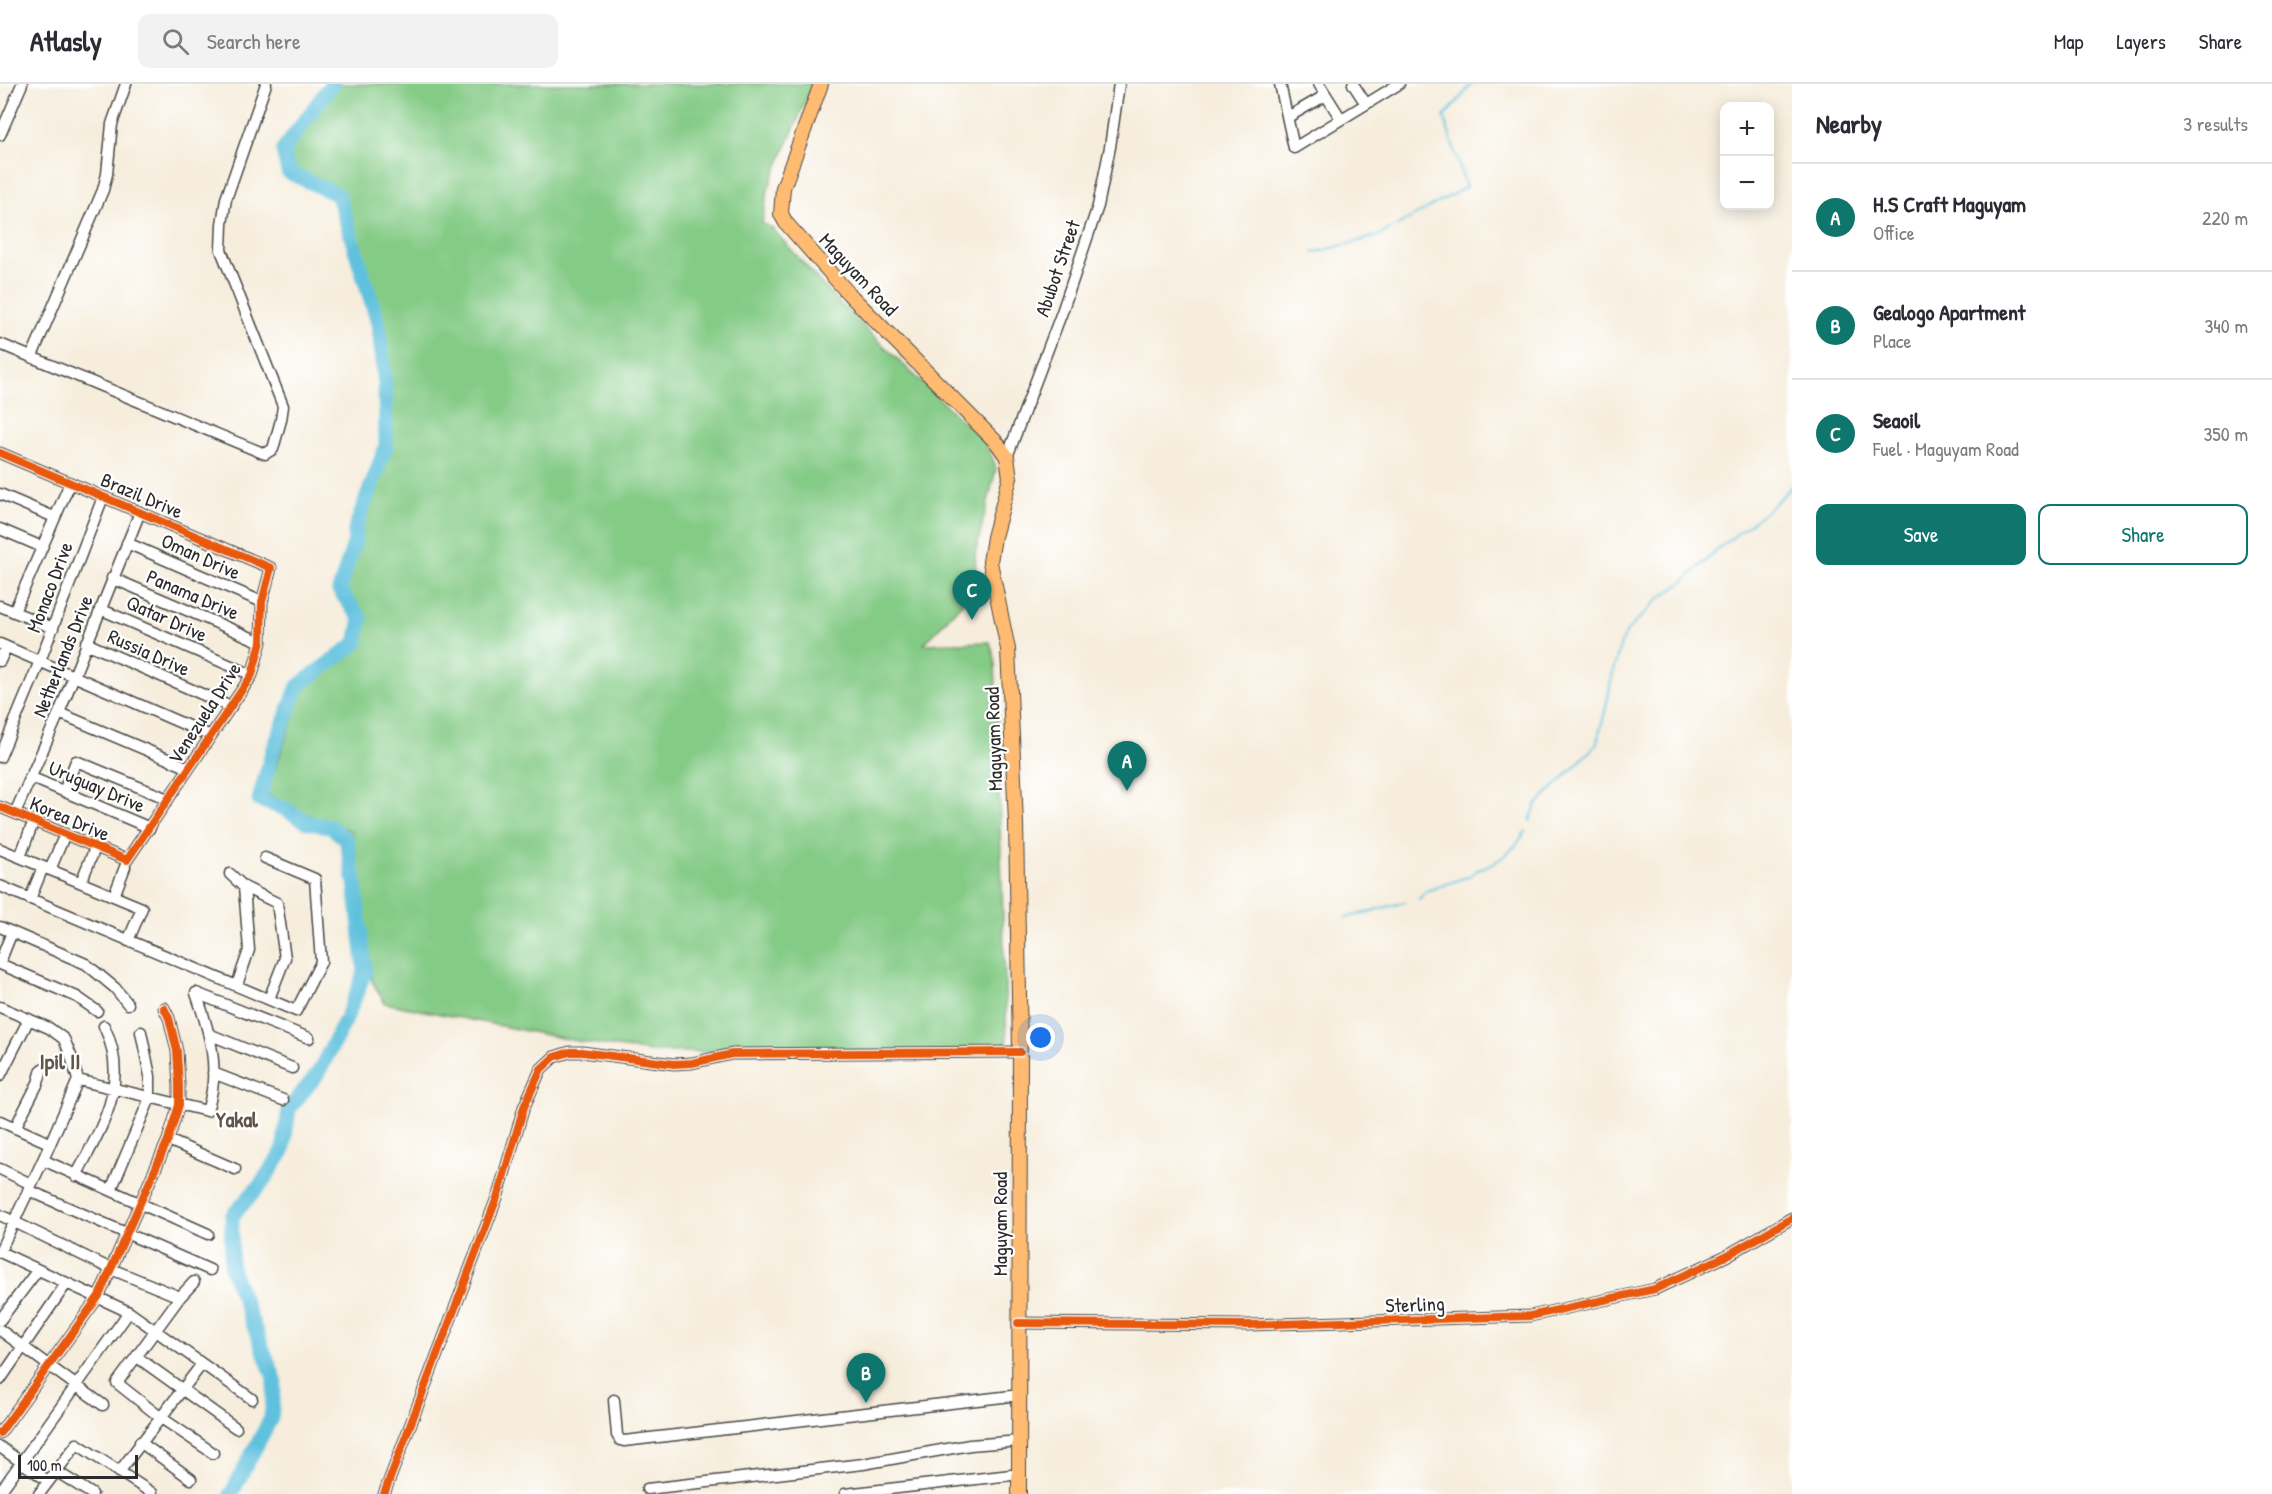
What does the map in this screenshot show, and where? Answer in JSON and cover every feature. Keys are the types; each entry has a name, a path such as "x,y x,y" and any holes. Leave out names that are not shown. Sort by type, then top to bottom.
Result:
{"main road":[{"name":"Maguyam Road","path":"821,84 783,188 781,214 786,223 849,294 998,442 1010,467 1009,486 994,537 990,562 1008,649 1016,823 1020,1052 1019,1494"}],"street":[{"path":"0,135 22,84"},
{"path":"32,356 102,190 107,174 112,124 126,84"},
{"path":"0,344 265,454 273,449 282,420 282,406 221,250 226,199 266,84"},
{"name":"Abubot Street","path":"1007,457 1062,312 1098,206 1110,147 1119,84"},
{"path":"1280,84 1294,148 1394,85"},
{"path":"1319,84 1341,119"},
{"path":"1353,84 1366,104"},
{"path":"1287,117 1326,95"},
{"name":"Brazil Drive","path":"0,453 271,568"},
{"path":"14,612 70,483"},
{"path":"0,494 54,517"},
{"name":"Monaco Drive","path":"0,757 40,661 103,496"},
{"name":"Netherlands Drive","path":"15,813 59,713 72,675 140,512"},
{"path":"0,530 42,547"},
{"name":"Oman Drive","path":"127,543 262,603"},
{"name":"Venezuela Drive","path":"114,896 126,864 252,675 261,642 262,603 271,568"},
{"name":"Panama Drive","path":"112,578 261,642"},
{"path":"0,606 52,628"},
{"name":"Qatar Drive","path":"100,609 252,675"},
{"name":"Russia Drive","path":"86,643 231,707"},
{"path":"0,661 3,645 211,736"},
{"path":"59,713 189,768"},
{"path":"63,790 76,761 168,799"},
{"name":"Uruguay Drive","path":"30,777 150,828"},
{"name":"Korea Drive","path":"0,807 126,864"},
{"path":"20,857 31,828"},
{"path":"30,899 62,841"},
{"path":"0,849 142,908 128,940"},
{"path":"81,882 93,853"},
{"path":"0,886 296,1011 321,962 315,879 265,858"},
{"path":"230,874 244,887 277,903 285,958 269,999"},
{"path":"237,985 249,950 244,887"},
{"path":"0,927 86,964 115,988 128,1004"},
{"path":"12,932 0,963 77,997 97,1011"},
{"path":"78,1080 207,1111 213,1092 211,1035 196,993 309,1038"},
{"path":"0,1007 49,1028 64,1040 78,1080 0,1251 36,1271 99,1296 129,1312 252,1399"},
{"path":"0,1433 99,1296 168,1140 179,1106 177,1051 169,1018 164,1008"},
{"path":"0,1076 28,1019"},
{"path":"76,1176 99,1131 115,1089 112,1044 104,1026"},
{"path":"111,1190 150,1098 150,1076 141,1032"},
{"path":"211,1035 292,1068"},
{"path":"384,1494 498,1195 524,1107 541,1069 554,1057 570,1052 582,1052 674,1064 692,1063 732,1054 1020,1052"},
{"path":"15,1128 38,1083 42,1069"},
{"path":"213,1073 283,1100"},
{"path":"0,1121 49,1143"},
{"path":"168,1140 235,1169"},
{"path":"43,1160 208,1234"},
{"path":"0,1169 30,1187 127,1234 210,1270"},
{"path":"0,1215 111,1269 180,1297"},
{"name":"Sterling","path":"1018,1323 1249,1325 1530,1316 1655,1289 1725,1256 1792,1218"},
{"path":"0,1320 36,1271"},
{"path":"194,1282 180,1297 117,1383 213,1453"},
{"path":"0,1380 66,1284"},
{"path":"0,1492 75,1384 129,1312"},
{"path":"0,1330 103,1405"},
{"path":"137,1357 236,1428"},
{"path":"119,1472 202,1364"},
{"path":"614,1400 617,1435 620,1440 624,1441 1020,1395"},
{"path":"647,1489 863,1464 970,1445 1020,1441"},
{"path":"140,1442 191,1479"},
{"path":"39,1494 77,1444 152,1493"},
{"path":"0,1447 48,1481"},
{"path":"56,1471 92,1494"},
{"path":"844,1494 1020,1474"}],"green space":[{"path":"336,84 813,84 768,189 762,223 772,228 837,301 984,442 996,469 975,554 977,587 924,644 990,642 995,660 1007,1050 651,1052 577,1041 385,1003 372,981 351,831 309,815 266,794 303,690 360,648 364,617 343,588 378,474 390,445 388,376 382,327 340,192 292,170 286,152"}],"waterway":[{"path":"231,1494 271,1418 275,1380 231,1268 232,1216 261,1184 283,1151 289,1109 318,1073 346,1019 365,972 355,883 346,839 331,827 307,822 285,809 259,800 272,753 298,686 356,643 361,619 339,590 355,540 355,529 386,446 385,385 379,326 338,195 288,172 283,150 332,84"},
{"path":"1313,253 1378,236 1466,187 1444,117 1472,84"},
{"path":"1530,821 1536,805 1596,745 1614,667 1622,640 1628,630 1660,598 1683,582 1725,543 1768,510 1792,486"},
{"path":"1419,899 1426,891 1470,876 1479,869 1492,864 1512,849 1526,831"},
{"path":"1346,918 1405,902"}],"cycle path":[{"path":"0,453 271,568 262,602 261,642 252,675 127,860 0,807"},
{"path":"0,1433 99,1296 168,1140 179,1105 179,1085 177,1051 169,1018 164,1008"},
{"path":"384,1494 498,1195 524,1107 541,1069 554,1057 570,1052 582,1052 674,1064 692,1063 732,1054 1020,1052"},
{"path":"1018,1323 1249,1325 1530,1316 1655,1289 1726,1256 1792,1218"}],"place":[{"name":"Seaoil","path":"972,620"},
{"name":"H.S Craft Maguyam","path":"1127,791"},
{"name":"Gealogo Apartment","path":"866,1403"}],"district":[{"name":"Ipil II","path":"60,1061"},
{"name":"Yakal","path":"237,1119"}]}
